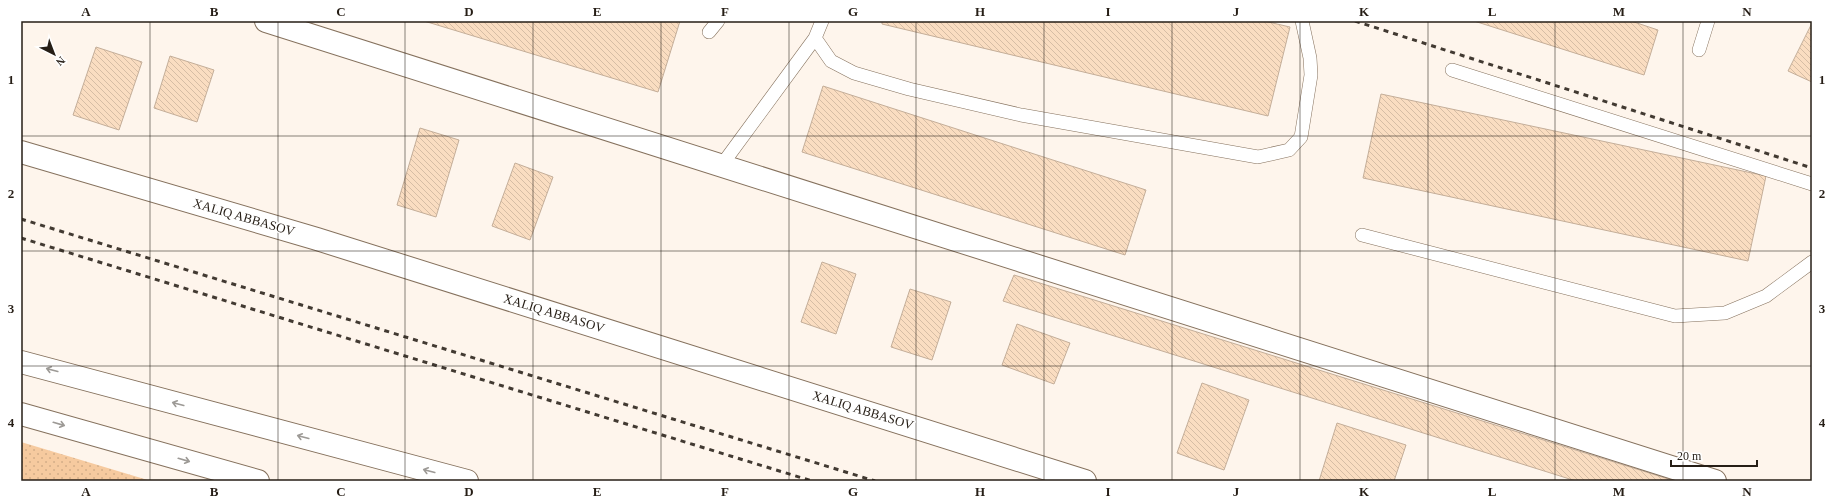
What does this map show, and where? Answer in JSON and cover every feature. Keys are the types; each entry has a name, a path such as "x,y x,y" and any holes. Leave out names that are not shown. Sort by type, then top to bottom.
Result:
{"street":[{"path":"266,21 1715,481"},
{"path":"21,152 317,239 1085,481"},
{"path":"21,362 467,481"},
{"path":"21,414 258,481"}],"lane":[{"path":"709,32 718,21"},
{"path":"721,166 815,38 822,21"},
{"path":"815,38 831,61 854,73 909,89 1021,115 1258,157 1289,150 1301,138 1311,75 1310,58 1302,21"},
{"path":"1699,50 1708,21"},
{"path":"1452,70 1812,184"},
{"path":"1362,235 1675,316 1726,313 1766,296 1812,262"}],"shaded area":[{"path":"21,442 151,481 21,481"}],"building":[{"path":"424,21 680,21 658,92"},
{"path":"882,21 1264,21 1290,27 1268,116 882,24"},
{"path":"1474,21 1631,21 1658,30 1644,75"},
{"path":"1812,23 1812,82 1788,71"},
{"path":"96,47 142,62 119,130 73,115"},
{"path":"170,56 214,70 197,122 154,108"},
{"path":"823,86 1146,190 1125,255 802,152"},
{"path":"1381,94 1766,176 1748,261 1363,178"},
{"path":"420,128 459,140 436,217 397,205"},
{"path":"515,163 553,177 530,240 492,226"},
{"path":"822,262 856,274 836,334 801,322"},
{"path":"1014,275 1675,481 1576,481 1003,301"},
{"path":"910,289 951,302 932,360 891,347"},
{"path":"1017,324 1070,343 1054,384 1002,365"},
{"path":"1202,383 1249,400 1224,470 1177,453"},
{"path":"1337,423 1406,445 1394,481 1319,481"}],"railway":[{"path":"1355,21 1812,168"},
{"path":"21,219 875,481"},
{"path":"21,238 812,481"}]}
